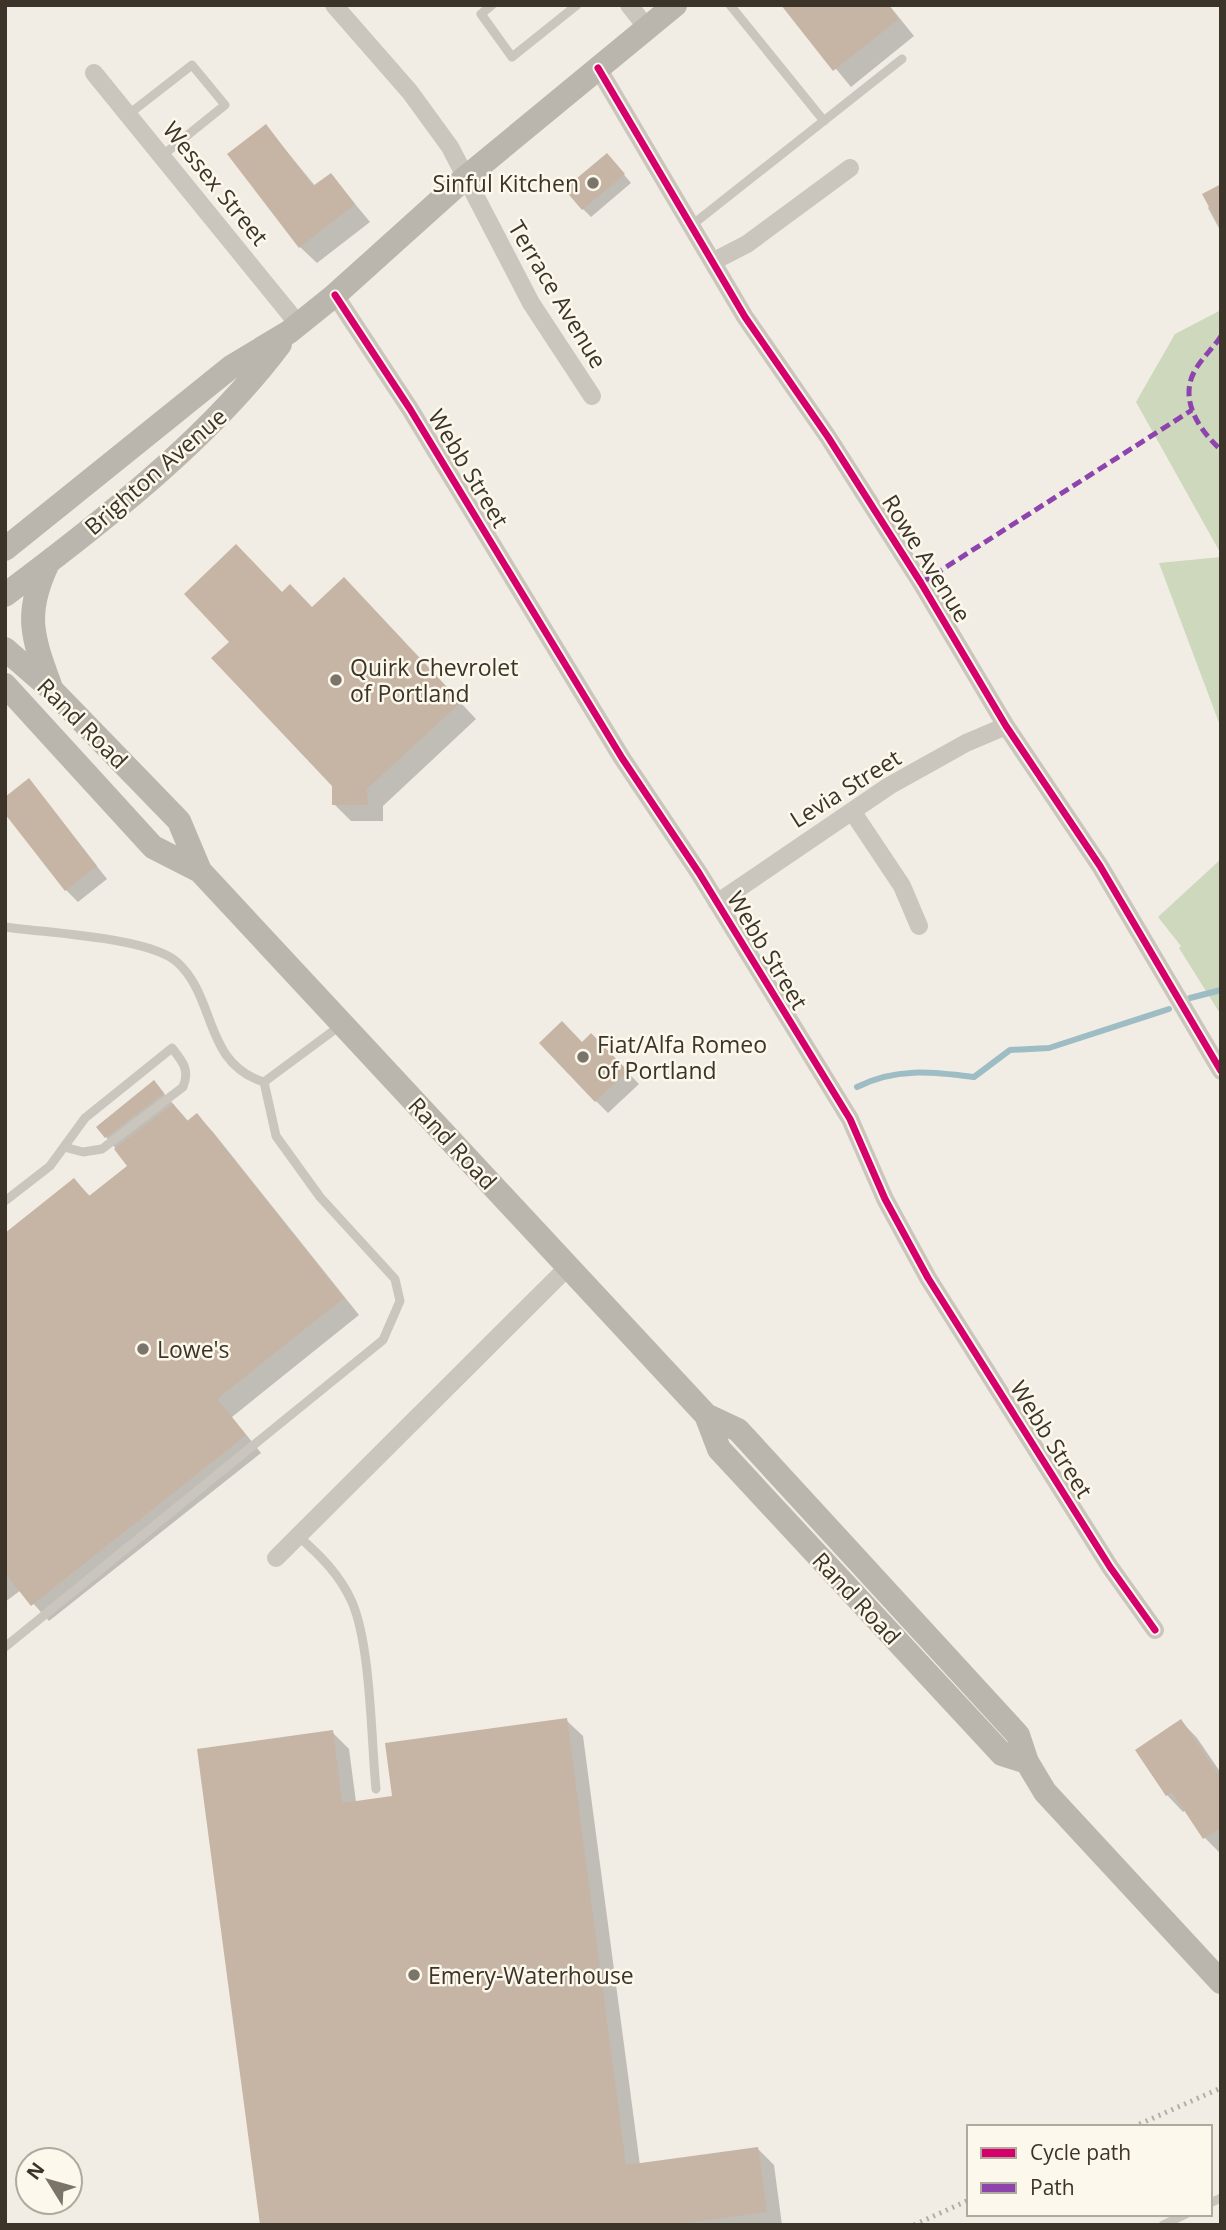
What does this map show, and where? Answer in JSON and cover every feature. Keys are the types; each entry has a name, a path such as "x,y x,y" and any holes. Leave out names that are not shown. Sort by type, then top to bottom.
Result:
{"main road":[{"name":"Brighton Avenue","path":"5,549 231,367 294,328 335,295 465,178 675,5"},
{"name":"Brighton Avenue","path":"5,595 48,563 203,432 248,387 294,328"},
{"path":"48,563 31,608 34,639 51,689"},
{"name":"Rand Road","path":"5,649 51,689 179,821 200,871"},
{"name":"Rand Road","path":"5,685 153,847 200,871 706,1415 719,1449 737,1469 1002,1754 1027,1762 1045,1792 1221,1982"}],"street":[{"name":"Terrace Avenue","path":"334,5 410,92 450,147 531,303 592,396"},
{"path":"629,5 647,28"},
{"name":"Rowe Avenue","path":"598,68 769,355 822,428 921,583 1006,726 1100,866 1221,1071"},
{"name":"Wessex Street","path":"94,73 163,155 294,328"},
{"path":"713,261 747,244 850,168"},
{"name":"Webb Street","path":"335,295 410,409 615,746 717,903 850,1119 885,1199 928,1278 1110,1567 1154,1630"},
{"name":"Levia Street","path":"717,903 852,811 966,743 1006,726"},
{"path":"852,811 902,886 919,926"},
{"path":"276,1558 568,1268"}],"lane":[{"path":"492,5 481,14 512,57 577,5"},
{"path":"730,5 824,121"},
{"path":"692,225 902,59"},
{"path":"129,114 192,65 225,105 163,155"},
{"path":"5,927 150,947 176,961 196,988 209,1026 234,1068 264,1082"},
{"path":"264,1082 343,1024"},
{"path":"5,1201 50,1166 85,1118 172,1048 185,1064 187,1076 183,1087 102,1149 83,1152 64,1147"},
{"path":"5,1647 383,1339 394,1319 400,1301 395,1279 320,1198 276,1136 264,1082"},
{"path":"298,1536 322,1556 340,1580 360,1627 376,1789"},
{"path":"1163,2225 1182,2216"}],"green space":[{"path":"1221,310 1221,554 1136,402 1175,334"},
{"path":"1221,557 1221,728 1159,563"},
{"path":"1221,855 1221,1015 1179,948 1181,946 1158,917 1220,860"}],"building":[{"path":"781,5 888,5 899,19 833,71"},
{"path":"266,124 313,186 331,173 355,204 299,248 227,154"},
{"path":"607,153 625,174 582,210 564,189"},
{"path":"1221,184 1221,229 1202,194"},
{"name":"Quirk Chevrolet of Portland","path":"236,544 282,592 290,584 312,607 344,577 461,702 367,789 368,805 332,805 332,786 211,658 229,642 184,594"},
{"path":"29,778 97,866 65,891 5,814 5,797"},
{"name":"Fiat/Alfa Romeo of Portland","path":"562,1021 582,1042 591,1033 628,1071 595,1102 539,1043"},
{"path":"154,1080 164,1093 105,1138 96,1127"},
{"name":"Lowe's","path":"173,1104 187,1121 197,1113 344,1298 217,1399 246,1435 31,1606 5,1573 5,1233 74,1178 89,1196 127,1166 114,1149"},
{"name":"Emery-Waterhouse","path":"567,1718 626,2165 758,2147 767,2212 670,2225 260,2225 197,1749 333,1730 342,1803 392,1796 385,1743"},
{"path":"1181,1719 1221,1778 1221,1828 1203,1839 1172,1792 1166,1796 1135,1750"}],"waterway":[{"path":"1190,998 1221,990"},
{"path":"857,1087 886,1076 900,1074 929,1073 974,1077 1010,1050 1049,1048 1169,1009"}],"railway":[{"path":"1138,2125 1221,2088"},
{"path":"914,2225 967,2201"}],"marked path":[{"path":"1221,336 1197,367 1189,390 1193,412 1198,422 1221,450"},
{"path":"921,583 1192,410"}],"cycle path":[{"path":"598,68 745,317 828,437 921,583 1006,726 1100,866 1221,1071"},
{"path":"335,295 410,409 622,758 699,873 850,1119 885,1199 928,1278 1110,1567 1155,1630"}],"place":[{"name":"Sinful Kitchen","path":"593,183"},
{"name":"Quirk Chevrolet of Portland","path":"336,680"},
{"name":"Fiat/Alfa Romeo of Portland","path":"583,1057"},
{"name":"Lowe's","path":"143,1349"},
{"name":"Emery-Waterhouse","path":"414,1975"}]}
